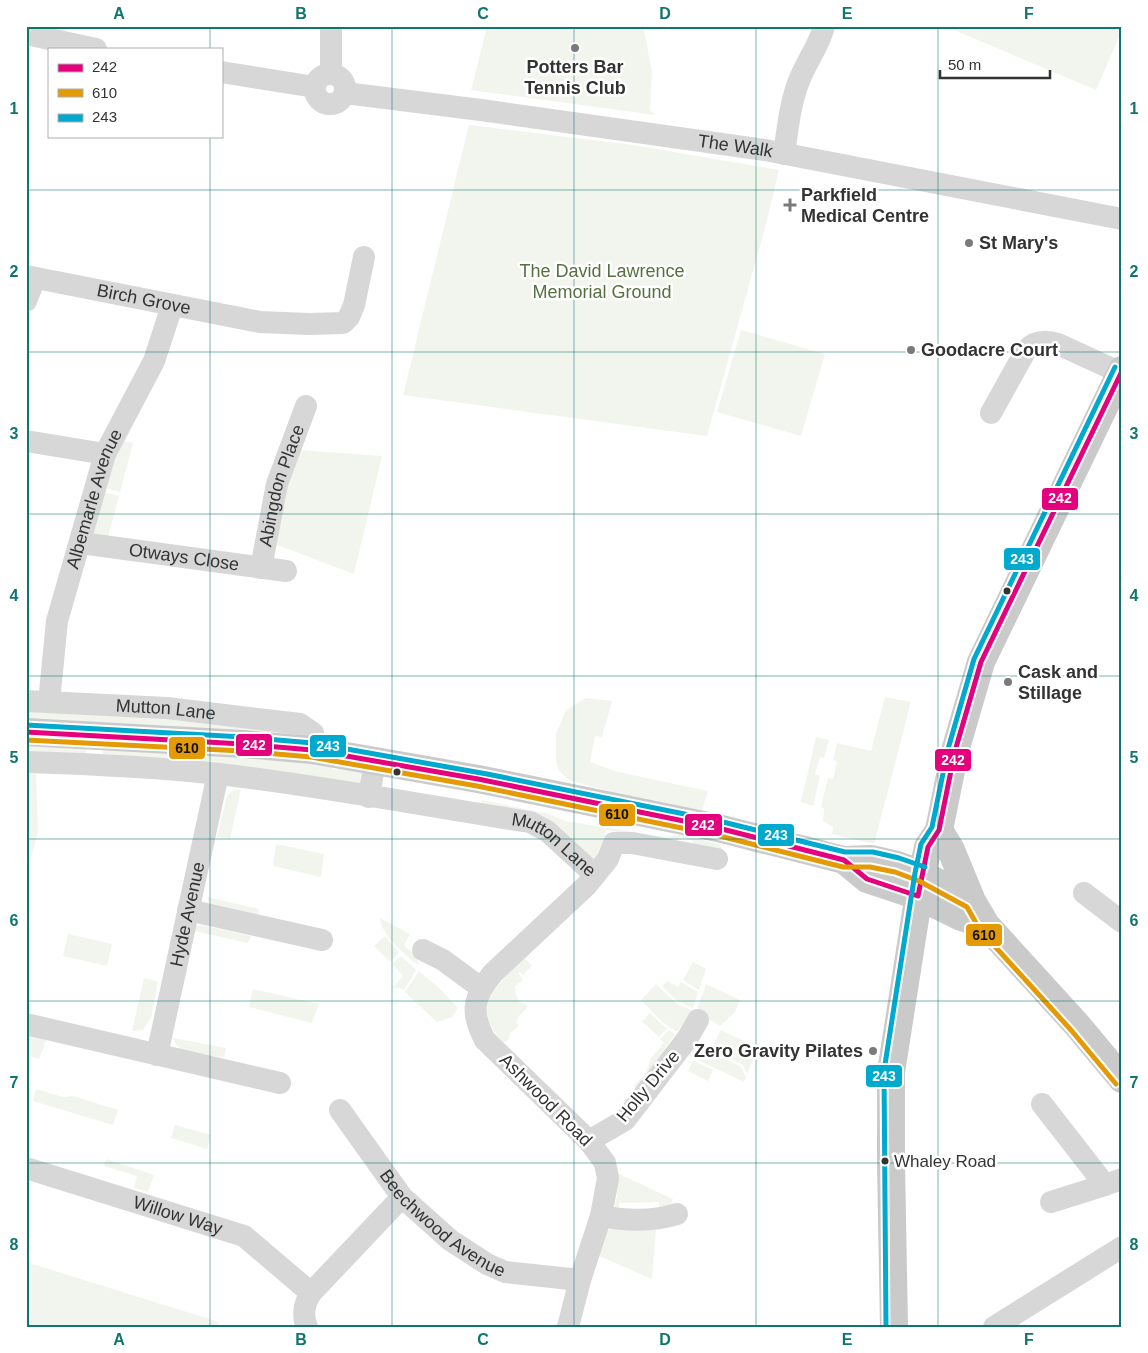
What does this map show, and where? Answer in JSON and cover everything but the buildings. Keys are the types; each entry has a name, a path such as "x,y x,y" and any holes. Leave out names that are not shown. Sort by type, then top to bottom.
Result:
{"main road":[{"path":"894,1327 891,1072 920,885 928,847 939,830 955,751 982,662 1121,372"},
{"name":"Mutton Lane","path":"26,732 243,744 312,750 375,760 718,828 844,860 871,859 897,865 920,885"},
{"path":"939,830 951,850 972,900 986,925 1077,1025 1122,1079"},
{"path":"920,885 972,900"},
{"path":"920,885 962,917 986,925"}],"street":[{"path":"222,72 323,80 331,26"},
{"path":"784,154 792,99 813,69 818,43 824,26"},
{"path":"26,34 91,48"},
{"name":"The Walk","path":"323,80 342,78 346,88 345,93 500,112 784,154 1122,219"},
{"name":"Birch Grove","path":"31,277 260,322 343,323 349,317 354,305 364,257"},
{"path":"26,301 31,277"},
{"name":"Albemarle Avenue","path":"49,702 57,621 81,543 105,454 154,361 172,306"},
{"path":"991,413 1026,350 1040,342 1058,344 1121,372"},
{"name":"Abingdon Place","path":"261,568 277,484 306,406"},
{"path":"26,441 105,454"},
{"name":"Otways Close","path":"81,543 286,571"},
{"name":"Mutton Lane","path":"26,701 167,708 300,724 313,733 312,750"},
{"path":"95,736 95,764"},
{"path":"369,797 375,760"},
{"name":"Mutton Lane","path":"26,762 95,764 218,774 530,822 546,831 595,875 608,858 614,843 632,843 717,859"},
{"name":"Hyde Avenue","path":"157,1055 218,774"},
{"name":"Ashwood Road","path":"568,1327 580,1280 602,1216 608,1178 605,1163 589,1141 485,1040 477,1021 475,1009 476,998 481,988 493,973 586,886 595,875"},
{"path":"1084,893 1122,922"},
{"path":"188,910 322,940"},
{"path":"423,950 443,960 481,988"},
{"name":"Holly Drive","path":"589,1141 624,1120 688,1037 698,1020"},
{"path":"26,1024 280,1083"},
{"path":"1042,1104 1113,1182 1052,1202"},
{"name":"Beechwood Avenue","path":"340,1110 402,1197 450,1240 488,1264 505,1272 580,1280"},
{"name":"Willow Way","path":"26,1168 244,1236 310,1293"},
{"path":"307,1327 304,1321 304,1310 310,1293 402,1197"},
{"path":"602,1216 622,1220 660,1219 677,1214"},
{"path":"994,1327 1122,1247"}],"green space":[{"name":"Potters Bar Tennis Club","path":"487,26 643,26 652,71 650,110 655,115 471,90"},
{"path":"955,26 1122,26 1122,30 1096,90 954,30"},
{"name":"The David Lawrence Memorial Ground","path":"469,125 633,145 779,170 766,224 707,436 403,395"},
{"path":"741,330 825,354 801,436 717,412"},
{"path":"120,440 133,443 120,492 101,487"},
{"path":"298,450 382,456 354,574 275,544 285,493"},
{"path":"100,491 119,496 107,541 95,535 92,531"},
{"path":"885,697 911,702 874,844 832,834 833,827 823,821 824,808 821,807 828,778 833,779 837,761 833,760 837,743 871,751"},
{"path":"586,698 612,701 602,737 595,736 590,762 618,772 708,791 702,811 614,793 569,780 559,771 556,761 556,734 566,710"},
{"path":"26,706 116,710 304,735 26,721"},
{"path":"816,737 829,740 824,758 820,757 815,774 820,776 813,806 801,802"},
{"path":"26,744 86,747 86,755 26,756"},
{"path":"103,748 331,765 332,769 337,770 338,766 359,771 361,773 360,779 364,780 363,785 103,756"},
{"path":"26,773 36,774 38,831 26,876"},
{"path":"241,789 230,839 217,837 227,796 233,790"},
{"path":"482,800 549,814 565,821 665,837 681,835 720,844 724,854 694,844 692,840 680,837 677,840 606,830 603,846 597,857 591,859 480,809"},
{"path":"276,844 324,854 321,877 273,866"},
{"path":"207,897 259,909 258,916 214,906 209,903"},
{"path":"380,918 410,934 404,946 417,955 418,965 389,938 381,924"},
{"path":"201,925 251,936 248,943 194,931 195,927"},
{"path":"68,934 112,944 107,966 63,956"},
{"path":"385,936 399,953 390,962 374,946"},
{"path":"401,956 416,970 404,990 399,988 391,989 403,976 392,964"},
{"path":"525,958 532,966 523,975 520,972 518,973 523,980 515,986 516,995 520,1003 527,1005 527,1008 516,1022 519,1026 510,1033 509,1039 504,1043 493,1030 488,1018 487,1007 496,987"},
{"path":"693,962 706,969 699,990 683,980"},
{"path":"419,971 458,1008 452,1017 437,1022 405,992"},
{"path":"144,978 158,982 151,1018 143,1030 132,1031"},
{"path":"667,981 678,987 681,982 698,992 693,1008 676,1000 662,986"},
{"path":"656,984 677,1004 692,1010 677,1032 661,1021 641,1000"},
{"path":"706,984 740,1000 735,1012 720,1026 696,1011"},
{"path":"253,989 319,1004 312,1023 249,1007"},
{"path":"650,1013 667,1029 659,1037 642,1021"},
{"path":"669,1030 675,1034 636,1090 634,1085 645,1075 651,1058 664,1043 660,1039"},
{"path":"721,1030 759,1048 747,1073 742,1064 711,1049"},
{"path":"26,1034 47,1038 39,1059 26,1055"},
{"path":"173,1038 226,1048 224,1057 187,1052 176,1044"},
{"path":"695,1049 705,1053 707,1051 740,1066 746,1077 744,1082 683,1053"},
{"path":"693,1060 713,1070 708,1081 688,1071"},
{"path":"36,1089 63,1097 73,1096 118,1110 113,1125 33,1101"},
{"path":"175,1125 211,1135 207,1149 171,1138"},
{"path":"106,1159 154,1175 148,1192 134,1188 137,1176 104,1166"},
{"path":"617,1173 673,1199 670,1206 659,1215 659,1202 619,1203 619,1215 614,1209 617,1196"},
{"path":"614,1228 656,1228 652,1279 599,1256 607,1231"},
{"path":"26,1262 219,1322 217,1327 26,1327"}],"transit line":[{"name":"243","path":"886,1327 884,1071 921,844 932,827 948,749 974,659 1115,367"},
{"name":"242","path":"918,896 928,847 939,830 955,751 981,662 1122,371"},
{"name":"243","path":"26,725 243,737 313,743 487,774 719,821 845,852 873,852 925,867"},
{"name":"242","path":"26,732 243,744 312,750 478,779 718,828 844,860 867,879 918,896"},
{"name":"610","path":"26,740 242,751 311,757 477,786 716,835 843,867 870,867 895,872 919,881 967,907 980,930 1071,1030 1116,1084"}],"place":[{"name":"Potters Bar Tennis Club","path":"575,48"},
{"name":"Parkfield Medical Centre","path":"790,205"},
{"name":"St Mary's","path":"969,243"},
{"name":"Goodacre Court","path":"911,350"},
{"name":"Cask and Stillage","path":"1008,682"},
{"name":"Zero Gravity Pilates","path":"873,1051"},
{"name":"Whaley Road","path":"885,1161"}]}
